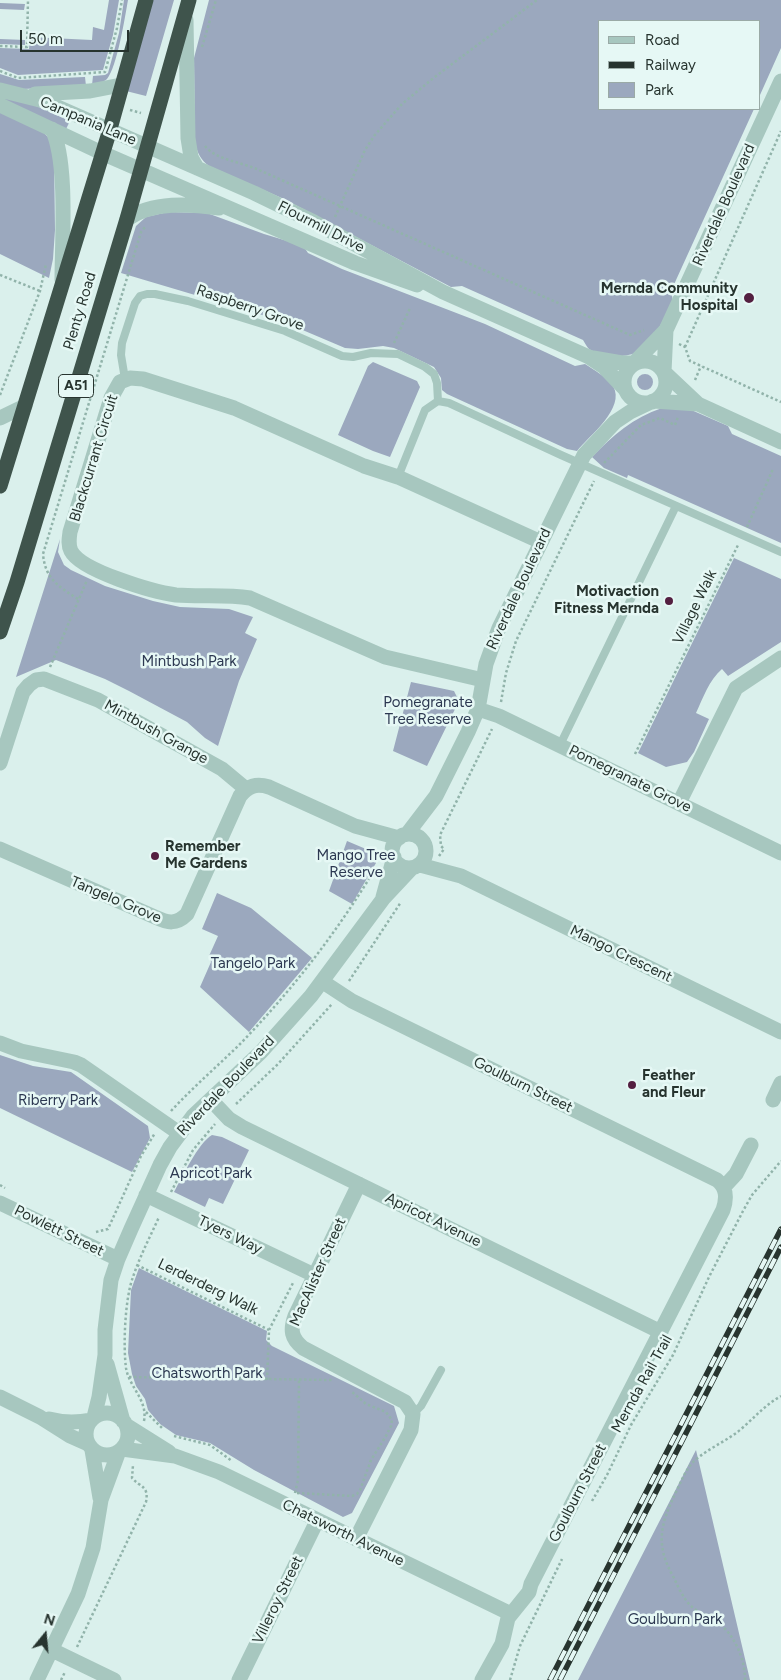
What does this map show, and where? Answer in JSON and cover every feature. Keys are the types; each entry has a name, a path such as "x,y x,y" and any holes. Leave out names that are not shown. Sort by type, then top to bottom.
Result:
{"highway":[{"name":"Plenty Road","path":"0,486 62,289 146,0"},
{"name":"Plenty Road","path":"0,632 17,582 127,219 188,4"}],"street":[{"path":"188,4 185,49 188,138 191,157 197,168"},
{"name":"Riverdale Boulevard","path":"635,363 664,335 781,80"},
{"path":"18,95 90,91 121,84"},
{"name":"Campania Lane","path":"0,90 44,101 147,146"},
{"name":"Campania Lane","path":"0,105 102,153 141,169"},
{"path":"52,129 60,158 62,190 62,289"},
{"name":"Flourmill Drive","path":"147,146 262,196 330,230 443,292 589,357 604,367 624,388"},
{"name":"Flourmill Drive","path":"141,169 355,263 443,292"},
{"name":"Flourmill Drive","path":"127,219 140,211 160,207 196,206 236,210"},
{"name":"Riverdale Boulevard","path":"664,335 664,372"},
{"name":"Flourmill Drive","path":"589,357 606,361 635,363"},
{"path":"616,422 621,406 626,371 640,361 652,361 661,367 698,404 781,442"},
{"path":"624,388 631,398 636,401 647,403 653,401 659,398 665,389 664,372"},
{"name":"Blackcurrant Circuit","path":"483,680 385,658 250,598 192,596 157,592 126,582 75,557 71,552 69,541 107,408 116,386 124,379 143,379 215,402 364,466 398,477 541,542"},
{"path":"653,401 698,404"},
{"name":"Riverdale Boulevard","path":"403,836 436,796 468,732 478,709 489,655 499,628 580,463 590,448 616,422 630,412 653,401"},
{"path":"0,418 25,406"},
{"path":"679,803 736,688 781,658"},
{"path":"0,763 23,692 36,680 44,679"},
{"name":"Mintbush Grange","path":"44,679 122,712 222,769 246,789"},
{"name":"Pomegranate Grove","path":"478,709 499,716 781,853"},
{"path":"246,789 260,785 269,787 355,826 403,836 416,836 425,845 425,857 416,866 401,866 393,855 355,826"},
{"name":"Tangelo Grove","path":"0,849 154,917 174,923 181,920 187,914 240,796 246,789"},
{"name":"Riverdale Boulevard","path":"425,845 436,796"},
{"path":"393,855 395,842 403,836"},
{"name":"Mango Crescent","path":"425,845 461,876"},
{"name":"Riverdale Boulevard","path":"383,899 393,855"},
{"name":"Riverdale Boulevard","path":"92,1419 99,1397 112,1280 118,1259 160,1165 179,1133 193,1116 261,1052 322,982 383,899 416,866"},
{"name":"Mango Crescent","path":"416,866 461,876 781,1032"},
{"name":"Goulburn Street","path":"322,982 352,1001 717,1180 724,1187 726,1197 723,1210 531,1584 529,1592 506,1612 502,1644 482,1680"},
{"path":"0,1043 21,1051 81,1065 179,1133"},
{"path":"773,1100 781,1083"},
{"name":"Apricot Avenue","path":"210,1100 229,1119 242,1127 661,1332"},
{"path":"724,1187 736,1174 751,1145"},
{"name":"MacAlister Street","path":"359,1184 314,1275 292,1325 292,1336 294,1340 310,1352 405,1402 413,1414"},
{"name":"Tyers Way","path":"146,1195 314,1275"},
{"name":"Powlett Street","path":"0,1203 118,1259"},
{"name":"Riverdale Boulevard","path":"105,1355 124,1423"},
{"path":"0,1397 40,1417 102,1455 114,1454 121,1450"},
{"path":"37,1680 71,1610 86,1571 101,1500 121,1450 128,1438 124,1423 109,1413 76,1423 40,1417"},
{"path":"356,1539 411,1430 413,1414"},
{"path":"92,1419 86,1432 101,1500"},
{"name":"Chatsworth Avenue","path":"124,1423 175,1456 219,1472 506,1612"},
{"name":"Chatsworth Avenue","path":"121,1450 175,1456"},
{"name":"Villeroy Street","path":"242,1679 317,1521"},
{"path":"52,1650 114,1680"}],"lane":[{"name":"Raspberry Grove","path":"124,379 121,355 122,343 135,303 140,296 155,294 188,301 275,328 342,356 353,357 371,353 398,354 425,367 434,374 437,383 438,401"},
{"path":"398,477 425,410 438,401 449,403 781,552"},
{"path":"560,745 676,506"},
{"path":"413,1414 422,1406 441,1370"}],"path":[{"path":"0,46 26,47 28,0"},
{"path":"0,71 18,78 105,72 117,28 122,0"},
{"path":"330,230 365,150 374,136 402,104 537,0"},
{"path":"781,131 686,347 690,361 781,402"},
{"path":"204,145 215,155 247,164 630,335 645,330 664,335 686,347"},
{"path":"78,600 49,576 44,565 43,554 141,232 148,223"},
{"path":"0,274 40,291"},
{"path":"389,354 410,308"},
{"name":"Village Walk","path":"635,754 743,535 773,469"},
{"path":"44,679 92,567"},
{"path":"88,1228 97,1233 108,1228 151,1138 188,1093 254,1030 311,964 340,924 377,866"},
{"name":"Mernda Rail Trail","path":"590,1505 631,1425 673,1355 709,1277 743,1211 752,1195 781,1160"},
{"path":"0,1185 9,1190"},
{"name":"Lerderderg Walk","path":"138,1265 269,1330"},
{"path":"129,1377 334,1380"},
{"path":"295,1493 298,1480 299,1380"},
{"path":"291,1491 295,1493 352,1496 360,1490 371,1460 386,1436 392,1420 386,1412 359,1399 348,1388"},
{"path":"745,1680 744,1666 734,1641 717,1622 690,1605 666,1565 661,1535 665,1516 685,1473 696,1460 711,1448 730,1438 768,1403 781,1396"},
{"path":"145,1411 169,1434 180,1439 210,1445 234,1462"},
{"path":"510,1680 518,1651 564,1553"}],"green space":[{"path":"109,0 119,0 113,35 103,70 18,75 0,68 0,48 29,49 30,37 92,40 93,27 104,30"},
{"path":"124,0 128,0 120,41 111,73 107,79 92,85 93,76 108,73 119,33"},
{"path":"153,0 174,0 146,96 126,91"},
{"path":"209,0 781,0 781,48 761,93 761,20 598,20 598,110 754,110 671,291 672,302 667,315 643,347 633,354 621,356 594,352 589,349 583,340 462,286 451,287 284,199 206,164 197,151 195,144 194,58"},
{"path":"0,3 25,4 24,10 0,9"},
{"path":"0,39 25,40 25,45 0,44"},
{"path":"0,74 19,80 85,77 86,86 23,89 0,85"},
{"path":"0,95 34,105 70,121 66,129 0,100"},
{"path":"0,110 43,132 49,138 54,155 55,230 53,259 49,278 0,254"},
{"path":"168,212 207,213 294,243 304,247 308,253 342,269 485,324 575,366 585,364 604,377 613,386 616,394 615,403 597,430 577,451 567,449 447,394 442,390 441,378 434,367 394,348 383,346 358,349 345,348 279,320 121,273 136,226 146,217"},
{"path":"373,362 417,381 420,387 390,457 338,435 368,366"},
{"path":"645,374 651,376 653,382 651,388 645,390 639,388 637,382 639,376"},
{"path":"662,408 689,409 728,426 732,434 781,456 781,543 628,475 627,478 604,468 592,457 624,428"},
{"name":"Mintbush Park","path":"60,539 58,552 64,565 105,586 153,601 180,607 229,609 253,617 245,633 257,639 239,681 218,746 205,738 187,722 129,691 105,679 56,660 16,677"},
{"path":"734,558 781,579 781,642 728,676 722,669 717,673 696,713 709,719 694,752 687,762 666,767 638,753"},
{"name":"Pomegranate Tree Reserve","path":"411,682 454,691 459,701 427,766 393,751"},
{"name":"Mango Tree Reserve","path":"347,841 373,852 376,863 352,904 329,891"},
{"name":"Tangelo Park","path":"217,893 251,908 312,958 249,1032 200,987 211,962 209,956 218,936 202,929"},
{"name":"Riberry Park","path":"0,1055 33,1066 71,1072 148,1126 150,1138 132,1172 0,1108"},
{"name":"Apricot Park","path":"212,1135 222,1137 249,1150 223,1204 209,1198 205,1207 174,1192 201,1145"},
{"name":"Chatsworth Park","path":"139,1268 267,1331 266,1340 272,1346 394,1406 399,1423 352,1513 343,1517 254,1470 210,1443 176,1435 160,1424 148,1410 145,1399 136,1386 128,1353 131,1290"},
{"name":"Goulburn Park","path":"696,1450 750,1680 578,1680"}],"railway":[{"path":"550,1680 781,1229"},
{"path":"560,1680 781,1247"}],"place":[{"name":"Mernda Community Hospital","path":"749,298"},
{"name":"Motivaction Fitness Mernda","path":"669,601"},
{"name":"Remember Me Gardens","path":"155,856"},
{"name":"Feather and Fleur","path":"632,1085"}]}
